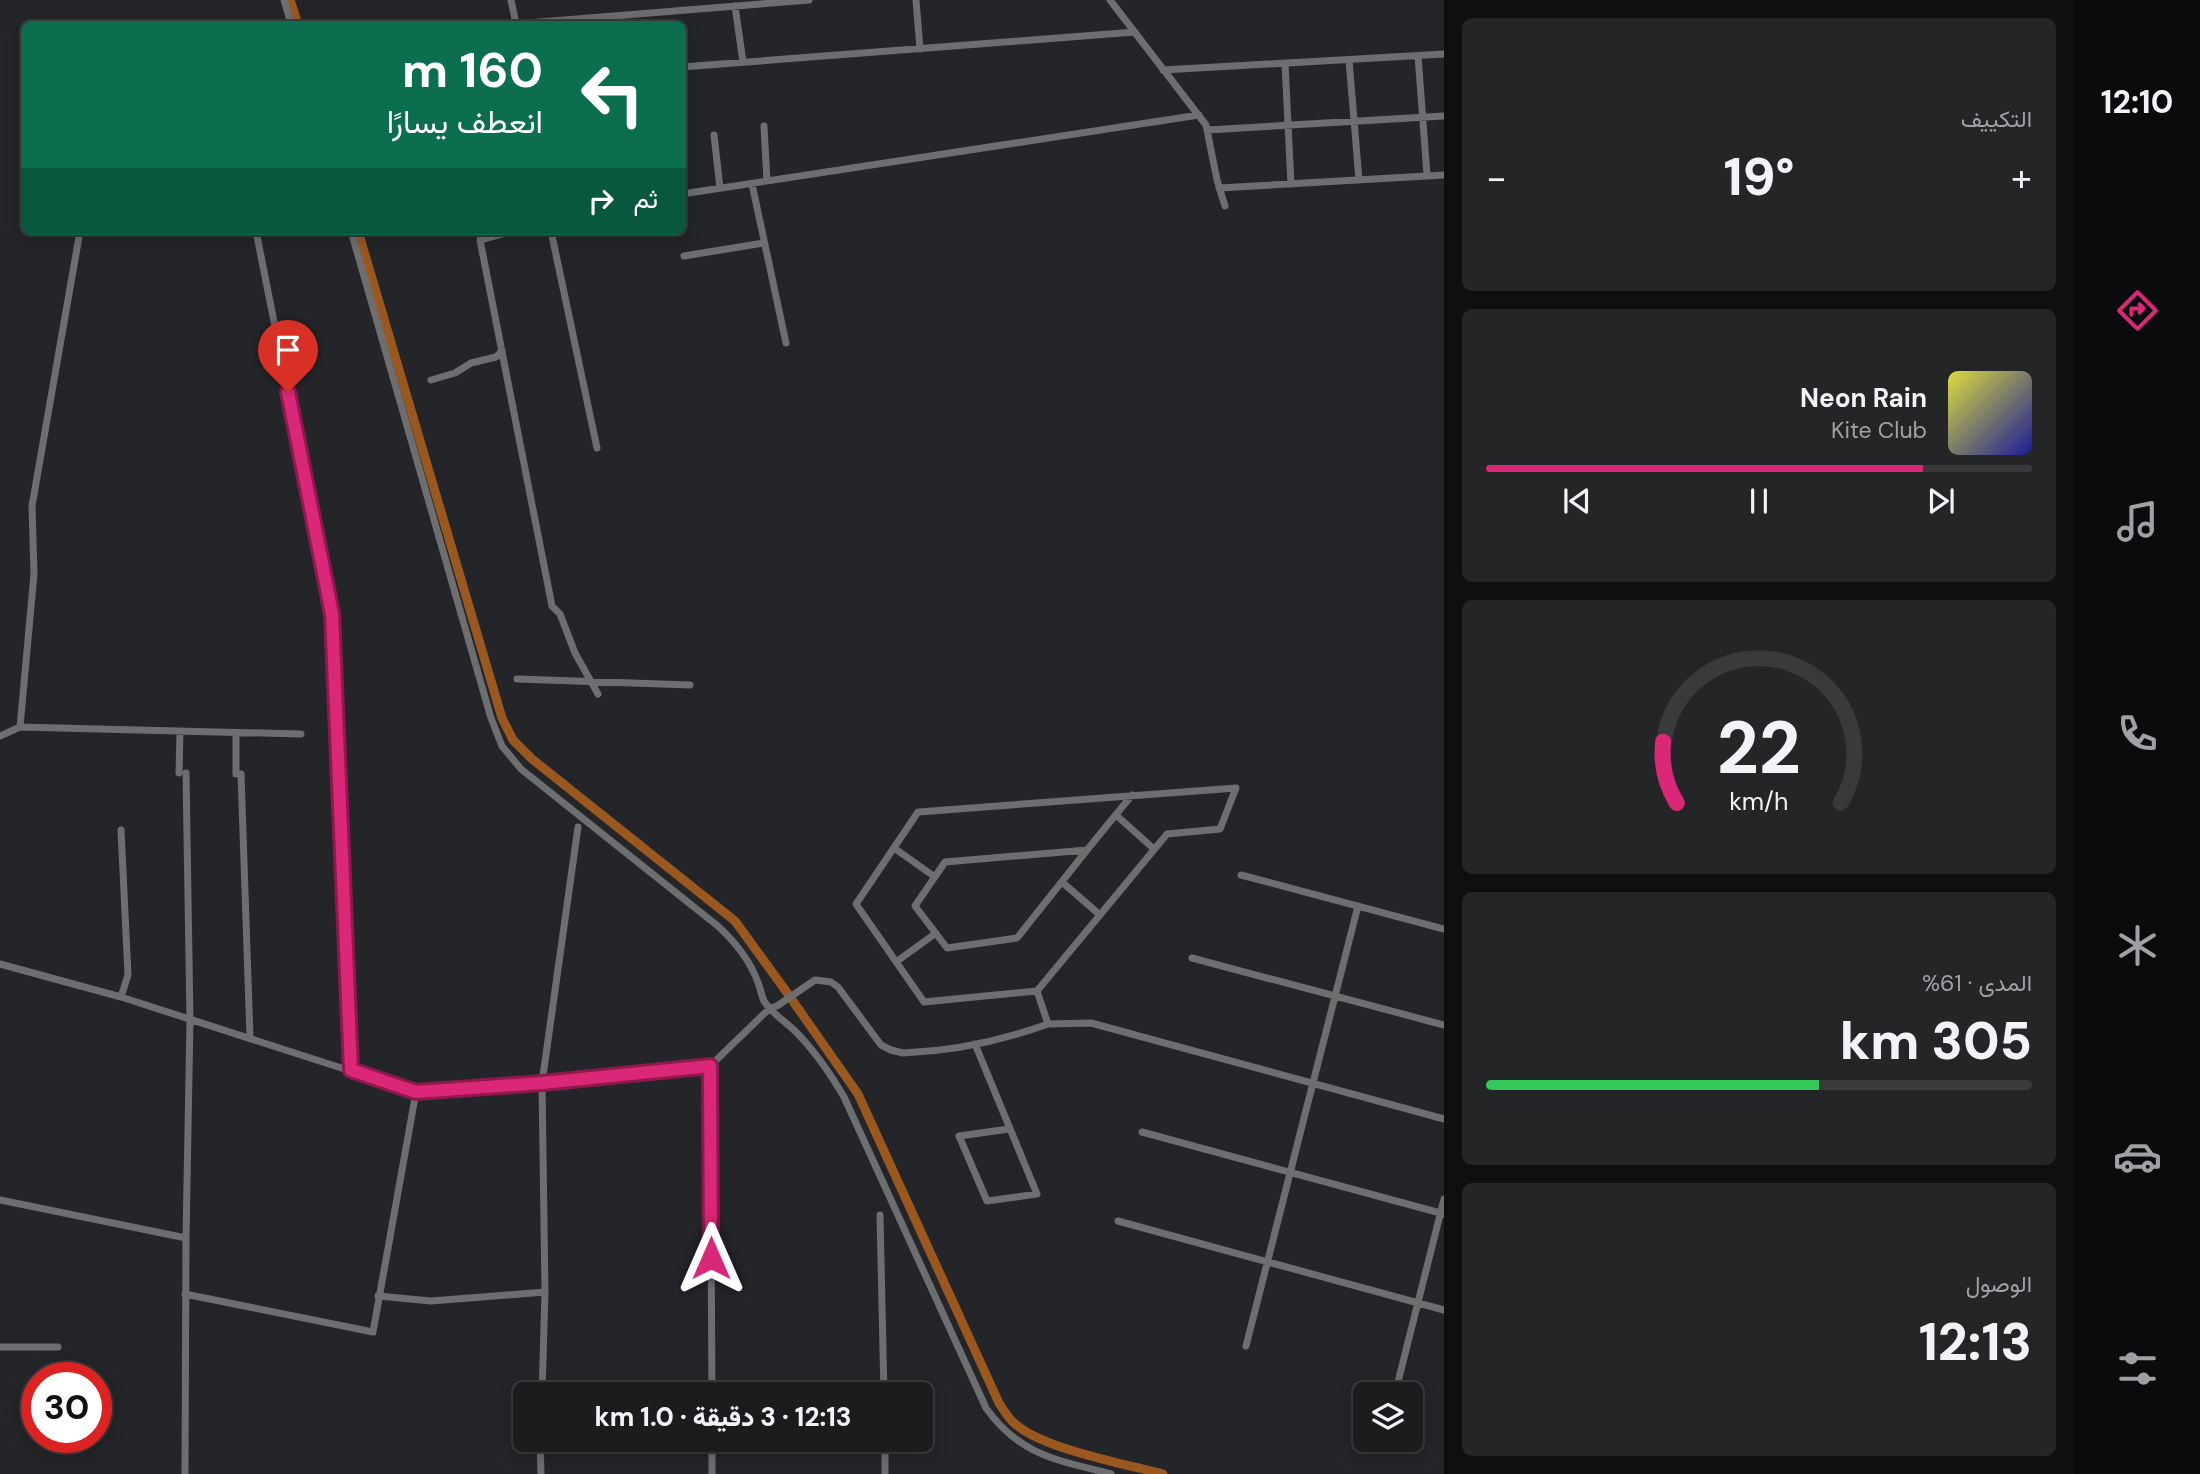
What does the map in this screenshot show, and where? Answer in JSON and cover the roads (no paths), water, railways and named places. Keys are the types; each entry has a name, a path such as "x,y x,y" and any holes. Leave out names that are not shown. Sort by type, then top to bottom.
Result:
{"street":[{"path":"284,0 290,21"},
{"path":"511,0 515,21"},
{"path":"552,21 809,0"},
{"path":"916,0 920,49"},
{"path":"1110,0 1206,125 1225,206"},
{"path":"735,6 743,62"},
{"path":"686,67 1135,32"},
{"path":"1163,70 1444,54"},
{"path":"1419,56 1427,176"},
{"path":"1349,60 1359,180"},
{"path":"1284,63 1291,184"},
{"path":"686,193 1199,115"},
{"path":"1207,130 1444,116"},
{"path":"764,126 767,181"},
{"path":"714,135 720,188"},
{"path":"1219,188 1444,175"},
{"path":"752,184 786,343"},
{"path":"20,727 34,574 32,506 79,235"},
{"path":"257,235 332,614 351,1070"},
{"path":"352,235 493,725 502,746 521,769 731,938 750,964 764,1000 774,1007 776,1016 810,1047 834,1079 986,1408 996,1423 1024,1447 1111,1474"},
{"path":"498,235 480,240 552,606 561,614 575,653 598,694"},
{"path":"552,235 597,448"},
{"path":"684,256 764,243"},
{"path":"431,380 455,373 471,363 496,357 502,351"},
{"path":"517,679 690,685"},
{"path":"0,736 20,727 301,734"},
{"path":"180,731 190,1020 185,1474"},
{"path":"236,733 250,1037"},
{"path":"1236,788 1220,830 1167,834 1037,991 924,1002 856,904 918,812 1132,795 1236,788"},
{"path":"1087,850 945,862 915,906 947,948 1017,937 1132,795"},
{"path":"1116,815 1154,849"},
{"path":"542,1382 545,1292 542,1083 578,827"},
{"path":"121,830 128,975 121,997"},
{"path":"894,848 935,877"},
{"path":"1241,875 1444,929"},
{"path":"1062,882 1100,915"},
{"path":"1246,1346 1358,906"},
{"path":"896,962 936,933"},
{"path":"1192,958 1444,1025"},
{"path":"0,964 121,997 416,1092 542,1083 710,1066 774,1007 815,980 823,980 838,987 873,1036 881,1045 891,1050 914,1052 975,1044 1048,1024 1091,1023 1444,1119"},
{"path":"1037,991 1048,1024"},
{"path":"975,1044 1037,1194 987,1201 959,1136 1009,1129"},
{"path":"710,1066 712,1382"},
{"path":"185,1294 373,1332 416,1092"},
{"path":"1142,1132 1442,1214"},
{"path":"1398,1382 1444,1199"},
{"path":"0,1200 186,1238"},
{"path":"880,1215 884,1382"},
{"path":"1118,1221 1444,1310"},
{"path":"379,1296 431,1301 545,1292"},
{"path":"0,1347 58,1347"},
{"path":"540,1452 541,1474"},
{"path":"712,1452 712,1474"},
{"path":"885,1452 885,1474"}],"waterway":[{"path":"290,0 297,21"},
{"path":"359,235 502,718 513,740 532,759 735,921 858,1094 999,1403 1010,1419 1024,1431 1061,1447 1163,1474"}]}
